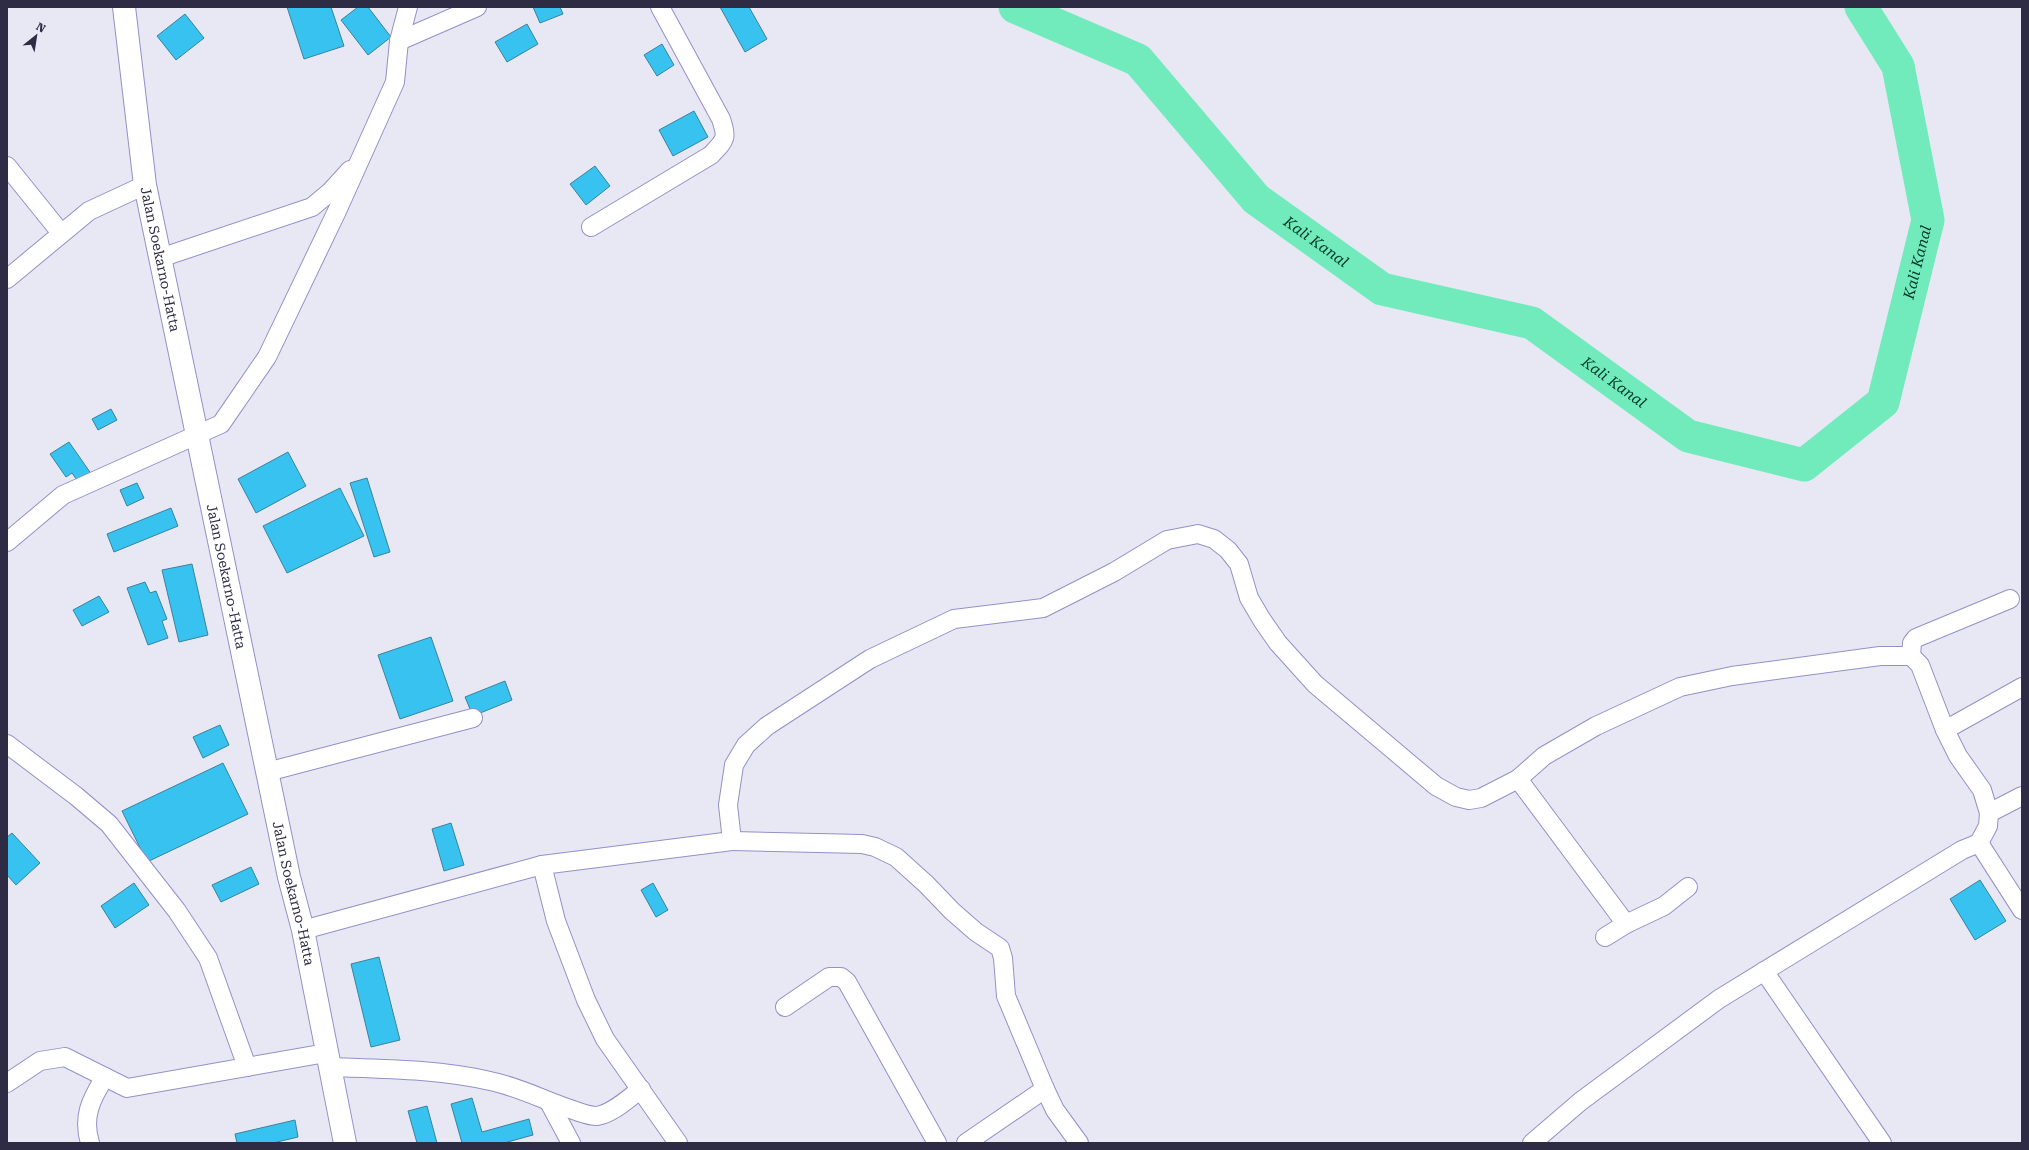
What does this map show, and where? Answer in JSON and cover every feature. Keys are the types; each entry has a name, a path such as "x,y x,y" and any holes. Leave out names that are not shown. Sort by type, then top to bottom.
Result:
{"highway":[{"name":"Jalan Soekarno-Hatta","path":"124,7 145,185 289,877 303,930 345,1143"}],"street":[{"path":"7,542 62,495 221,424 267,357 361,158 395,82 399,41 408,7"},
{"path":"399,41 477,7"},
{"path":"592,227 711,155 723,142 726,133 721,119 660,7"},
{"path":"160,258 312,207 330,192 361,158"},
{"path":"7,166 61,233"},
{"path":"7,279 89,211 145,185"},
{"path":"732,841 728,805 734,765 746,745 767,726 870,659 954,619 1043,608 1114,572 1167,540 1198,534 1214,539 1228,550 1240,564 1249,598 1262,620 1278,643 1315,684 1436,786 1456,797 1469,800 1481,798 1518,779 1544,756 1596,726 1680,687 1732,676 1865,658 1894,655 1911,656 1920,665 1945,730 1958,756 1982,790 1989,813 1988,826 1979,843 1962,850 1706,1008 1581,1101 1532,1143"},
{"path":"1911,656 1912,643 1916,638 2010,600"},
{"path":"1945,730 2022,687"},
{"path":"267,772 473,718"},
{"path":"7,744 76,796 109,824 177,911 208,958 247,1067"},
{"path":"1518,779 1626,924"},
{"path":"1989,813 2022,796"},
{"path":"303,930 542,865 732,841 862,844 875,847 896,857 926,884 952,911 976,932 1000,948 1003,958 1006,996 1055,1110 1079,1143"},
{"path":"1979,843 2022,910"},
{"path":"542,865 556,921 586,1000 605,1039 678,1143"},
{"path":"1605,937 1626,924 1664,906 1688,886"},
{"path":"1764,971 1882,1143"},
{"path":"785,1007 829,977 841,977 847,982 937,1143"},
{"path":"7,1083 40,1061 65,1057 128,1088 247,1067 328,1060 461,1075 504,1085 549,1102 596,1116 603,1114 617,1106 641,1089"},
{"path":"90,1143 87,1132 86,1114 95,1093 105,1077"},
{"path":"966,1143 1045,1089"},
{"path":"549,1102 571,1143"}],"building":[{"path":"287,7 331,7 344,46 304,59"},
{"path":"358,7 368,7 391,37 368,55 341,20"},
{"path":"533,7 560,7 563,14 540,23"},
{"path":"720,7 749,7 767,39 745,52"},
{"path":"185,14 204,38 176,60 157,36"},
{"path":"527,24 538,44 507,62 495,42"},
{"path":"662,44 674,65 657,76 644,55"},
{"path":"694,111 708,137 673,156 659,130"},
{"path":"595,166 610,186 586,205 570,184"},
{"path":"111,409 117,420 98,430 92,419"},
{"path":"69,442 92,475 79,483 72,473 66,477 50,454"},
{"path":"288,452 306,486 256,513 238,479"},
{"path":"367,478 390,552 374,557 350,483"},
{"path":"137,483 144,498 127,506 120,490"},
{"path":"340,488 364,536 287,573 263,526"},
{"path":"171,508 178,526 114,552 107,534"},
{"path":"192,564 208,635 179,642 162,570"},
{"path":"145,582 150,593 156,591 167,619 162,621 168,638 148,645 127,588"},
{"path":"99,596 109,612 82,626 73,610"},
{"path":"431,637 453,701 400,719 378,655"},
{"path":"505,681 512,700 473,716 465,697"},
{"path":"220,725 229,745 203,758 193,737"},
{"path":"223,763 248,814 147,862 122,811"},
{"path":"451,823 464,865 444,871 432,829"},
{"path":"12,833 40,863 16,885 7,875 7,837"},
{"path":"251,867 259,884 221,902 212,885"},
{"path":"1980,880 2006,921 1975,940 1950,899"},
{"path":"134,883 149,905 115,928 101,906"},
{"path":"653,883 668,910 656,917 641,890"},
{"path":"379,957 400,1040 371,1047 351,964"},
{"path":"472,1098 482,1132 529,1119 533,1135 504,1143 462,1143 451,1104"},
{"path":"427,1106 437,1143 417,1143 408,1111"},
{"path":"295,1120 298,1137 273,1143 237,1143 235,1134"}],"waterway":[{"name":"Kali Kanal","path":"1015,7 1138,60 1256,199 1382,289 1532,323 1688,436 1804,465 1883,402 1928,220 1898,66 1861,7"}]}
